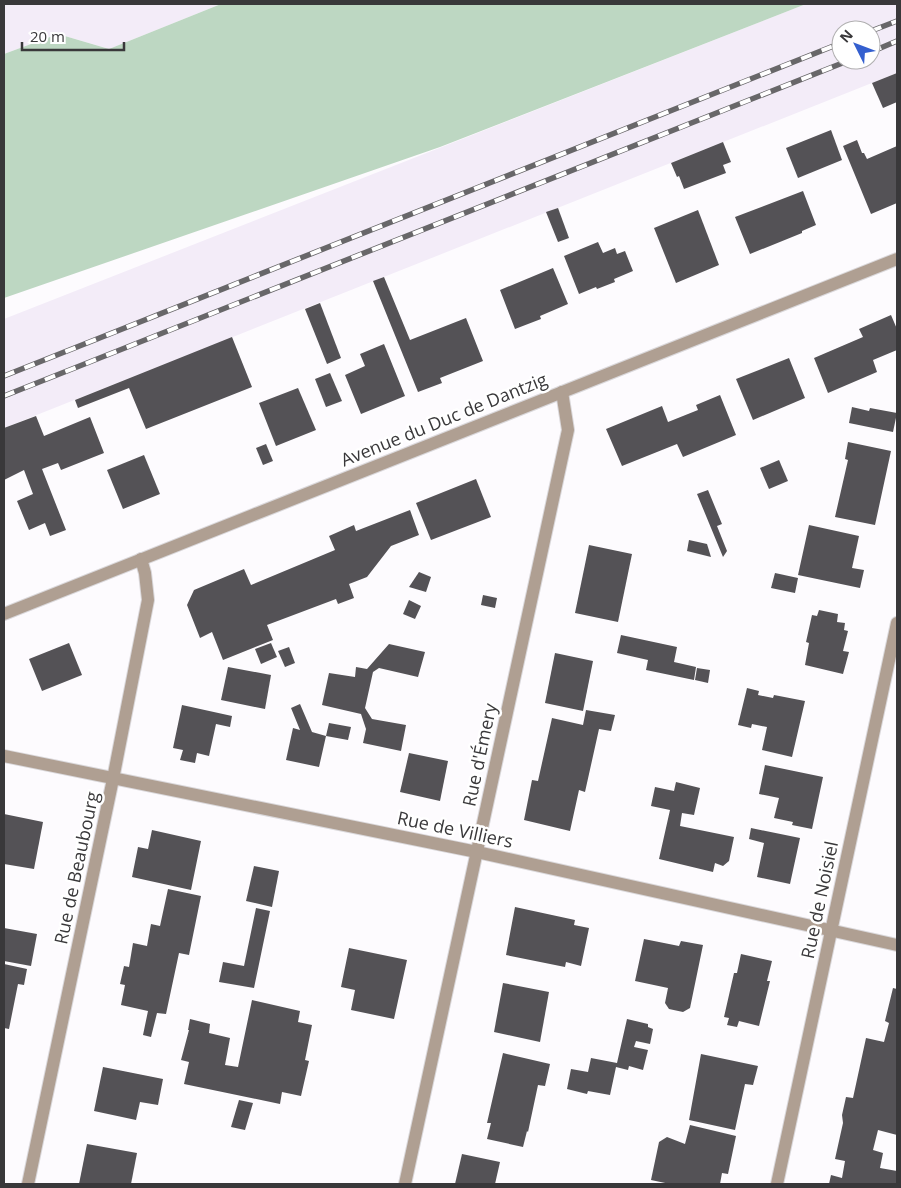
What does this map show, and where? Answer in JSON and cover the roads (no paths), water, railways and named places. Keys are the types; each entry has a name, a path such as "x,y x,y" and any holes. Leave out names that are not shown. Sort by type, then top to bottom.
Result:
{"street":[{"name":"Avenue du Duc de Dantzig","path":"4,614 897,259"},
{"name":"Rue d'Émery","path":"405,1184 568,430 562,392"},
{"name":"Rue de Beaubourg","path":"28,1184 113,779 148,600 145,573 141,559"},
{"name":"Rue de Noisiel","path":"777,1184 897,623"},
{"name":"Rue de Villiers","path":"4,756 477,852 897,945"}],"railway":[{"path":"881,27 897,21"},
{"path":"881,48 897,41"},
{"path":"4,376 831,47"},
{"path":"4,396 831,68"}]}
